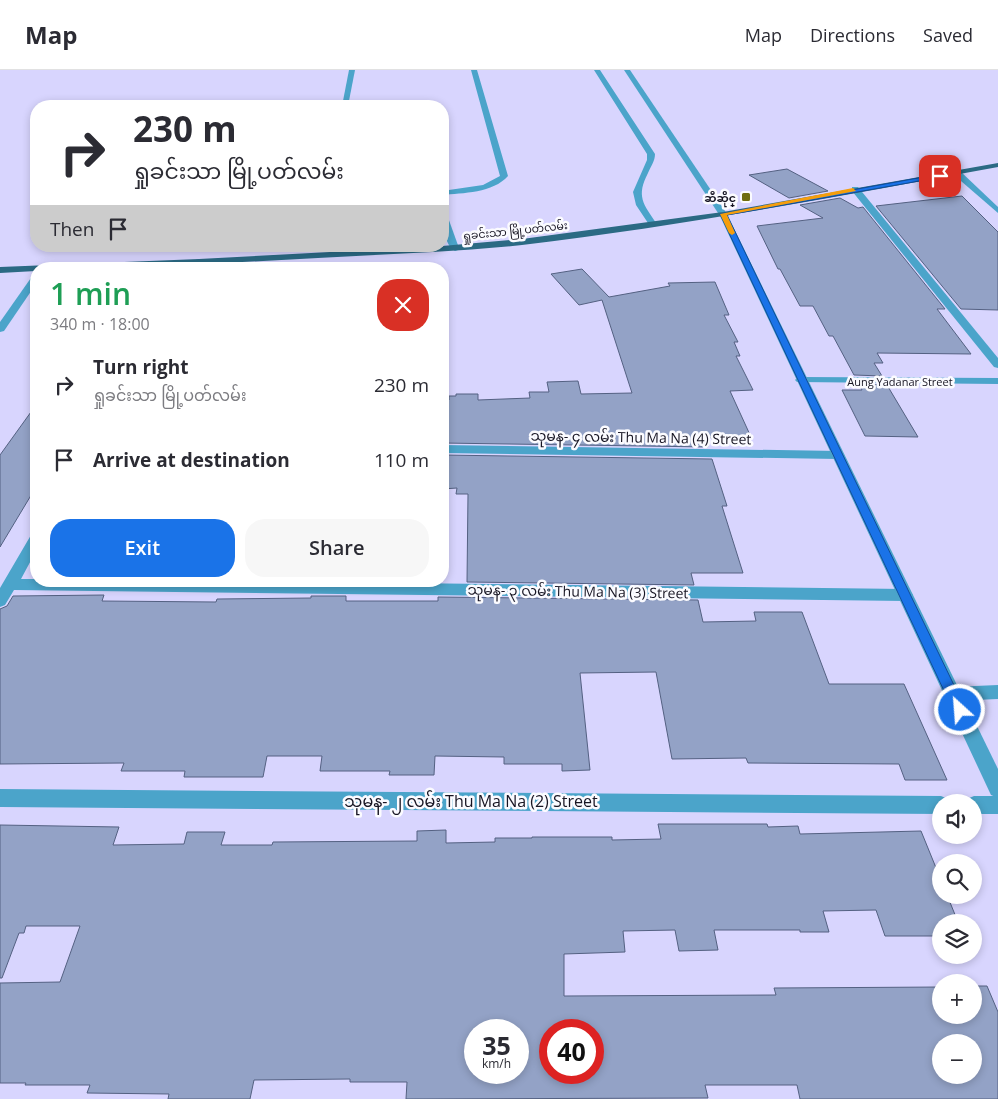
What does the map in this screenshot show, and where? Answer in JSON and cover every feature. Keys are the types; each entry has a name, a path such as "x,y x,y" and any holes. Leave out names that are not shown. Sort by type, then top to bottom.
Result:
{"main road":[{"name":"ရှုခင်းသာ မြို့ပတ်လမ်း","path":"449,248 522,242 723,214 998,165"},
{"name":"ရှုခင်းသာ မြို့ပတ်လမ်း","path":"243,262 394,252"},
{"name":"ရှုခင်းသာ မြို့ပတ်လမ်း","path":"0,270 30,269"}],"street":[{"path":"346,100 352,70"},
{"path":"449,192 492,185 500,182 504,176 474,70"},
{"path":"597,70 651,154 651,160 636,190 638,202 653,224"},
{"path":"627,70 723,214 998,789"},
{"path":"957,173 998,210"},
{"path":"856,189 998,365"},
{"path":"449,231 455,248"},
{"path":"0,329 30,286"},
{"name":"Aung Yadanar Street","path":"801,380 998,381"},
{"name":"သုမန- ၄ လမ်း Thu Ma Na (4) Street","path":"449,449 838,455"},
{"path":"0,601 30,549"},
{"name":"သုမန- ၃ လမ်း Thu Ma Na (3) Street","path":"10,584 30,584"},
{"name":"သုမန- ၃ လမ်း Thu Ma Na (3) Street","path":"254,587 905,595"},
{"path":"952,694 998,692"},
{"name":"သုမန- ၂ လမ်း Thu Ma Na (2) Street","path":"0,798 932,805"},
{"path":"982,805 998,805"}],"building":[{"path":"787,169 828,191 789,198 749,175"},
{"path":"962,196 998,232 998,310 961,309 876,206"},
{"path":"840,198 858,208 863,207 945,309 937,309 971,354 877,353 883,363 874,363 882,376 854,375 833,336 829,336 813,306 800,306 780,269 778,269 757,226 823,218 800,205"},
{"path":"582,269 609,297 670,286 668,283 715,282 729,315 724,315 738,342 734,342 740,356 736,356 753,390 730,391 751,437 705,438 708,447 449,443 449,396 456,396 456,394 478,394 478,400 530,398 529,392 549,392 547,382 578,381 581,394 632,393 602,300 579,305 551,274"},
{"path":"859,384 887,385 918,437 865,436 842,390 862,390"},
{"path":"30,413 30,497 0,547 0,455"},
{"path":"449,455 712,459 727,506 722,506 743,573 691,573 694,585 467,582 468,494 456,494 457,488 449,489"},
{"path":"104,595 102,601 216,602 217,599 311,598 311,596 346,596 346,601 438,601 438,597 698,600 703,622 756,621 754,612 802,612 829,684 904,684 947,780 905,780 899,764 748,763 746,758 672,759 656,672 580,673 590,770 562,771 562,764 504,764 504,757 435,756 434,775 389,775 390,771 320,771 322,756 267,756 263,777 184,777 185,771 121,771 124,763 0,764 0,609 7,606 13,596"},
{"path":"658,824 767,824 768,827 798,826 800,834 921,831 932,858 932,904 951,904 955,914 932,914 932,936 885,936 876,910 823,911 829,932 714,930 718,950 679,951 675,930 623,931 625,952 564,954 564,996 776,995 774,988 932,987 932,1024 982,1024 982,986 987,986 998,1012 998,1099 800,1099 797,1085 705,1085 708,1098 406,1099 407,1082 350,1082 350,1079 254,1080 250,1099 168,1099 169,1094 87,1093 90,1085 0,1083 0,983 60,982 80,926 26,926 24,933 19,933 2,978 0,978 0,825 119,827 113,845 184,844 187,832 225,832 221,845 272,845 273,842 417,841 417,831 446,830 446,843 495,842 495,838 532,837 612,837 612,840 661,839"}],"slow traffic":[{"path":"732,233 723,214 853,190"}],"place":[{"name":"ဆီဆိုင္","path":"746,197"}],"route":[{"path":"940,176 856,189 723,214 960,710"}]}
